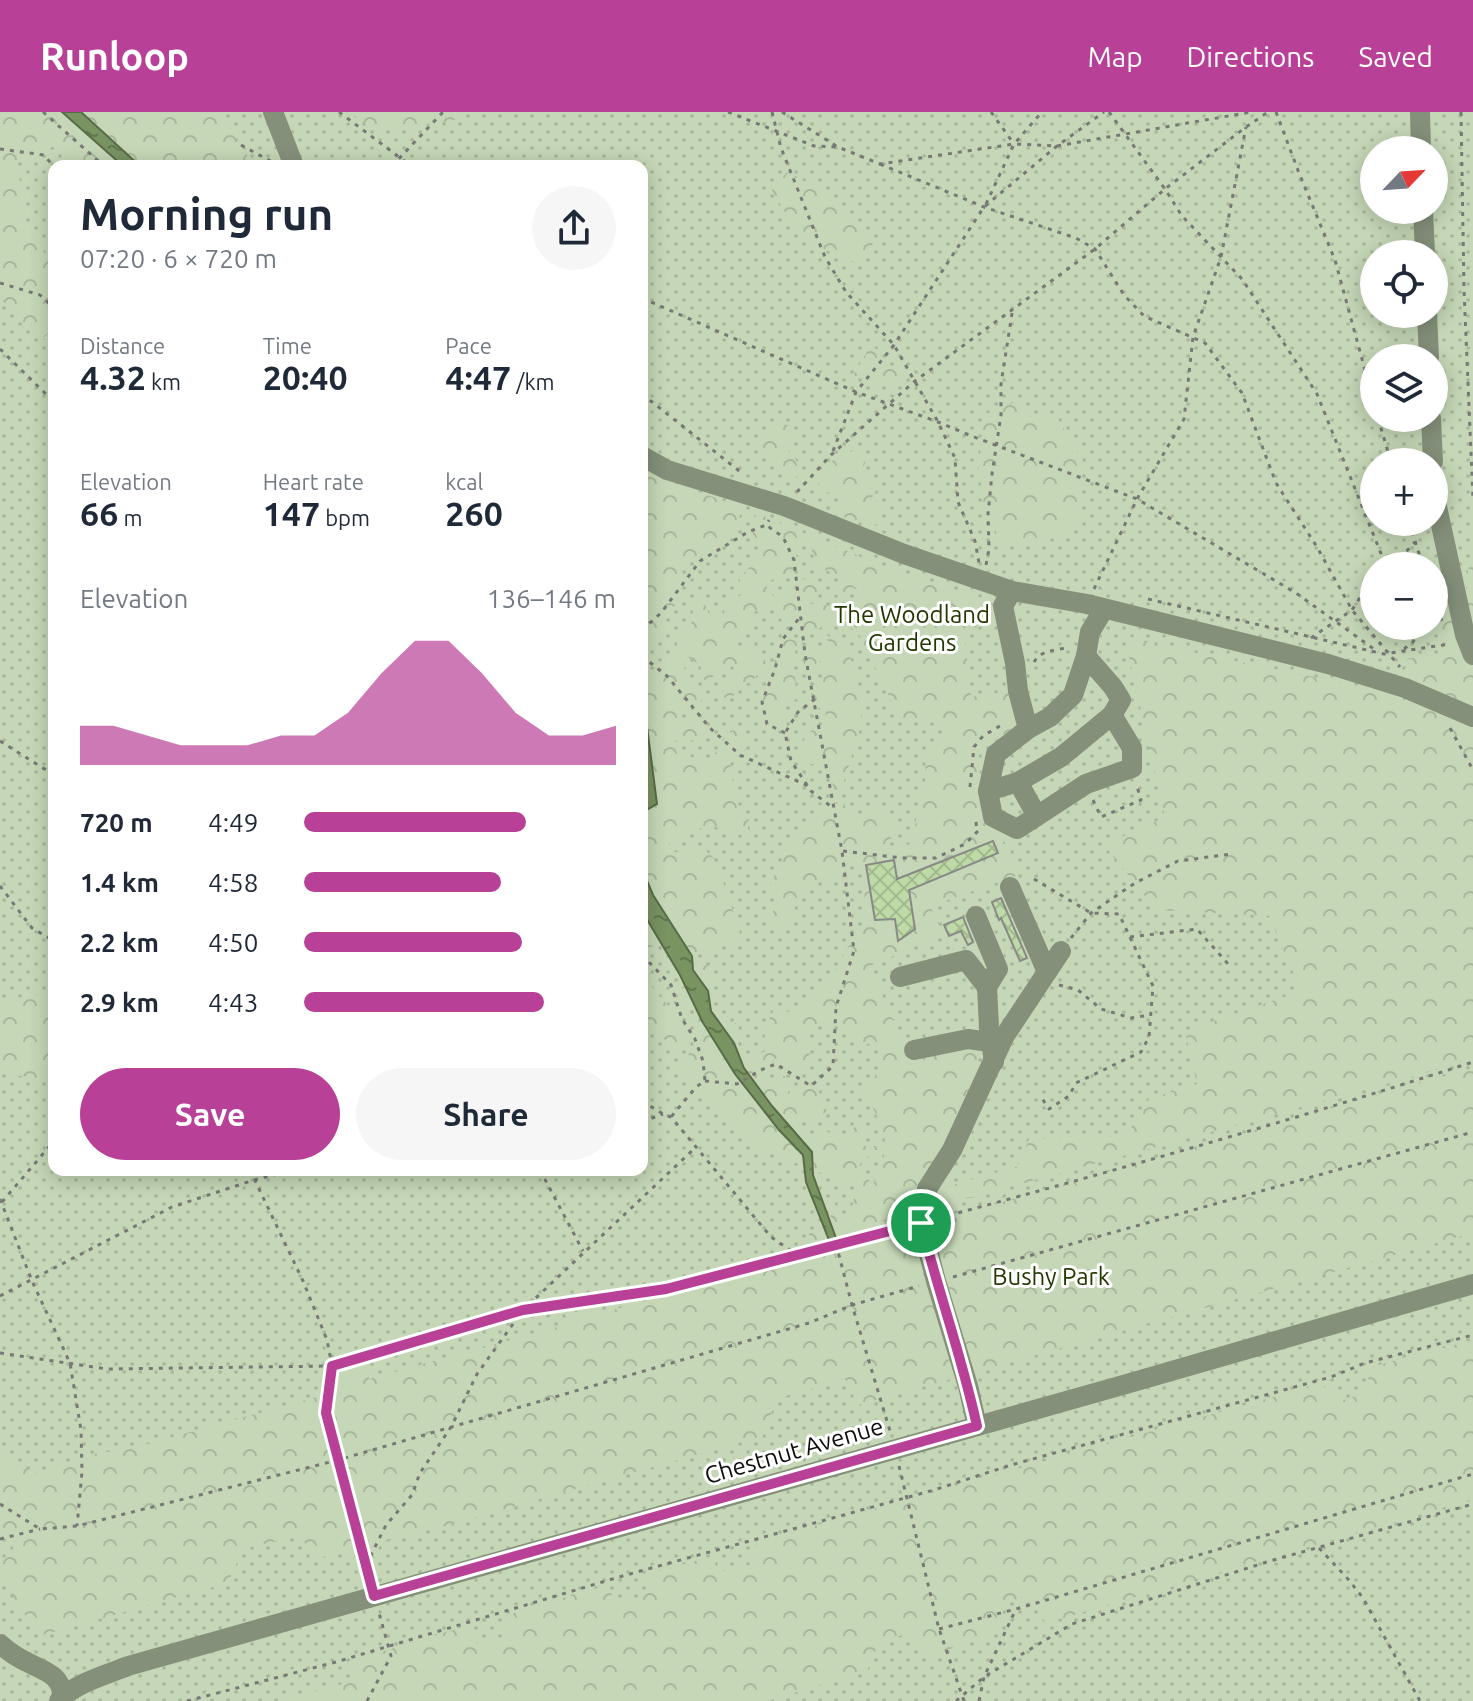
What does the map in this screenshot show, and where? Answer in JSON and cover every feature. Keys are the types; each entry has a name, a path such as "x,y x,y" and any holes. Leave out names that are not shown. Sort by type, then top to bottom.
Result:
{"street":[{"path":"273,112 292,160"},
{"path":"1420,112 1421,136"},
{"path":"648,459 667,470 784,506 904,554 1012,591 1096,606 1328,664 1405,688 1473,717"},
{"path":"1444,536 1470,649"},
{"path":"1012,591 1003,606 1028,729"},
{"path":"1096,606 1086,656 1073,695 1050,717 1028,729 996,754 988,791 993,817 1017,829 1086,784 1132,768 1132,748 1112,715"},
{"path":"988,791 1018,782 1061,757 1112,715 1121,700 1086,656"},
{"path":"1018,782 1037,816"},
{"path":"1010,887 1043,978"},
{"path":"976,916 998,969 987,987"},
{"path":"977,1426 921,1223 927,1189 952,1150 992,1052 1061,951"},
{"path":"900,977 966,960 987,987 992,1052"},
{"path":"914,1050 968,1039 992,1052"},
{"name":"Chestnut Avenue","path":"61,1699 84,1684 128,1666 1473,1284"},
{"name":"Chestnut Avenue","path":"0,1644 25,1662 56,1672 128,1666"},
{"name":"Chestnut Avenue","path":"44,1669 58,1680 62,1689 61,1699"}],"path":[{"path":"43,112 97,160"},
{"path":"339,112 402,160"},
{"path":"399,158 443,112"},
{"path":"728,112 814,146 838,147"},
{"path":"772,112 775,130 825,257 846,292 894,345 955,458 958,502 975,541 983,581"},
{"path":"782,112 838,147 984,207 1076,238 1095,249 1124,295 1144,316 1205,343 1242,393 1276,483 1352,610 1407,672"},
{"path":"991,112 1014,144"},
{"path":"831,455 856,392 894,345 984,207 1014,144 1042,112"},
{"path":"984,207 1057,146 1106,112 1182,216 1242,279 1317,394 1380,552"},
{"path":"880,164 1014,144 1057,146 1251,112"},
{"path":"648,625 661,613 700,561 748,532 766,525 831,455 915,381 1095,249 1165,189 1268,112"},
{"path":"1276,112 1335,260 1360,352"},
{"path":"1461,112 1464,290 1473,499"},
{"path":"1096,606 1137,499 1184,419 1193,337 1221,257 1246,127"},
{"path":"241,145 268,160"},
{"path":"0,149 44,155 48,160"},
{"path":"0,283 40,295 48,302"},
{"path":"648,301 856,392 1137,499 1296,593 1378,652"},
{"path":"983,581 989,549 988,514 1001,415 1001,384 1013,307"},
{"path":"0,349 48,396"},
{"path":"648,399 750,479"},
{"path":"671,1117 696,1087 705,1081 737,1084 776,1064 811,1086 833,1066 836,1007 854,951 842,851 805,654 794,560 783,537 766,525"},
{"path":"1413,536 1418,552"},
{"path":"1406,552 1415,542"},
{"path":"1139,597 1378,652 1470,649"},
{"path":"1311,638 1352,610 1360,598"},
{"path":"785,733 767,724 762,702 783,639 801,616"},
{"path":"1401,652 1414,640"},
{"path":"648,661 667,676 710,728 740,755 808,786"},
{"path":"815,699 798,712 785,733 791,761 808,786 833,808"},
{"path":"1449,726 1473,770"},
{"path":"0,741 48,771"},
{"path":"1086,784 1101,817 1141,800 1132,768"},
{"path":"842,851 902,858 936,858 965,844 993,817"},
{"path":"1061,951 1091,913 1135,883 1178,861 1232,854"},
{"path":"1034,879 1091,913 1119,914 1153,986 1149,1037 1141,1052 1076,1083 1069,1096 1049,1109 1041,1097"},
{"path":"0,886 32,928 48,937"},
{"path":"1130,937 1197,929 1228,964"},
{"path":"648,961 671,985 682,1019 695,1039 703,1061 705,1081"},
{"path":"1043,978 1078,990 1101,1009 1131,1018 1151,1015"},
{"path":"0,1353 107,1369 332,1366 523,1310 666,1289 809,1253 1088,1178 1362,1098 1473,1062"},
{"path":"648,1105 671,1117 771,1237 796,1254"},
{"path":"648,1120 663,1114"},
{"path":"0,1539 40,1529 77,1526 338,1460 809,1323 852,1305 1473,1132"},
{"path":"48,1148 0,1202 70,1363 81,1430 82,1472 77,1526"},
{"path":"366,1565 386,1525 412,1495 420,1473 451,1427 477,1374 523,1310 696,1148"},
{"path":"252,1176 303,1281 327,1340 332,1366 326,1413 391,1656 367,1701"},
{"path":"0,1296 172,1207 270,1176"},
{"path":"543,1176 584,1252"},
{"path":"836,1244 895,1449 939,1629 963,1699"},
{"path":"187,1701 1331,1377 1365,1363 1473,1335"},
{"path":"939,1629 1473,1474"},
{"path":"0,1504 40,1529"},
{"path":"956,1701 963,1699 984,1677 1072,1624 1270,1561 1473,1504"},
{"path":"1319,1548 1363,1598 1420,1701"},
{"path":"979,1701 984,1677 1016,1609"}],"green space":[{"name":"Bushy Park","path":"0,112 1473,112 1473,1701 0,1701"},
{"path":"0,112 217,112 251,160 63,160 57,145 10,166 29,193 22,203 22,216 48,259 48,334 43,338 48,349 0,298"},
{"path":"350,112 461,112 453,121 373,130"},
{"path":"788,172 824,192 873,244 859,265 824,249 789,219 770,187"},
{"path":"871,345 882,353 883,368 900,365 907,378 898,385 853,376"},
{"path":"1015,402 1029,413 1057,417 1083,461 1079,497 1083,523 1035,547 1001,544 983,501 979,468 983,415"},
{"path":"781,424 793,426 794,435 785,446 803,472 794,479 760,445"},
{"path":"863,446 867,457 863,478 872,479 878,488 871,499 883,507 878,525 834,515 839,499 834,492 823,493 818,482 832,461"},
{"path":"648,472 744,508 718,550 683,564 680,598 666,618 667,632 662,641 648,641"},
{"name":"The Woodland Gardens","path":"756,513 895,571 1003,606 1006,624 964,629 971,697 1009,691 1021,722 979,752 981,811 1010,849 1016,876 931,906 940,936 870,966 908,1057 975,1045 981,1074 918,1212 903,1206 880,1223 886,1235 1473,1068 1473,1233 858,1405 845,1379 776,1400 763,1436 449,1525 311,1560 302,1535 243,1549 228,1583 39,1636 0,1576 0,1558 15,1555 8,1532 0,1527 0,1454 35,1474 98,1453 126,1450 338,1391 334,1356 359,1348 368,1363 369,1379 571,1323 571,1310 584,1304 591,1304 602,1313 806,1257 805,1245 810,1232 835,1227 824,1200 833,1198 843,1225 849,1224 856,1187 765,1151 655,1051 682,1068 699,1032 708,1031 694,1005 686,1007 678,1017 688,1036 674,1048 648,1024 648,982 669,1007 685,986 662,944 648,948 648,676 650,678 657,663 671,657 682,630 692,622 693,602 701,600 708,609 709,617 723,616 727,602 745,593 739,578 763,554 752,537","holes":["803,540 811,545 820,566 840,575 835,595 847,596 853,587 862,599 850,601 839,613 822,603 810,604 819,595 814,581 803,579 801,591 773,596 764,583 799,570 796,553","773,607 783,622 791,621 797,635 815,634 830,643 825,653 813,647 804,661 804,670 814,672 817,661 828,662 807,701 826,712 824,728 808,733 798,751 806,763 822,766 834,787 841,791 859,733 863,701 848,650 818,629 835,619 858,632 899,717 947,725 949,737 926,746 925,786 917,812 913,843 885,847 898,828 880,805 862,816 846,809 844,803 818,805 810,826 786,851 770,885 777,906 769,917 782,930 793,922 796,902 820,882 839,874 847,862 862,867 867,924 847,948 831,980 799,1012 773,1011 764,1029 766,1050 760,1055 738,1054 734,1043 741,1033 736,1023 721,1025 711,1011 708,991 718,980 707,965 693,969 692,956 734,941 740,933 716,860 704,849 668,853 670,840 710,825 747,837 749,818 737,807 730,762 746,749 744,726 724,739 712,761 697,760 665,742 668,735 676,741 698,740 704,730 696,721 683,721 679,716 699,703 706,693 698,684 681,678 685,667 682,660 688,657 701,666 699,675 707,682 729,663 735,669 721,695 728,700 760,673 773,667 758,705 763,725 780,728 786,698 799,700 794,688 796,682 792,666 798,642 783,642 773,666 767,665 758,644 733,646 734,635 752,623 752,612","837,1021 859,1045 878,1043 883,1066 863,1090 884,1135 884,1156 873,1183 855,1170 867,1157 878,1155 879,1146 860,1143 867,1132 856,1125 844,1140 826,1131 806,1139 793,1125 827,1112 815,1084 787,1095 793,1081 782,1075 770,1083 766,1071 774,1059 782,1058 794,1072 810,1070 809,1028"]},
{"path":"1473,550 1473,1057 1419,1075 925,1210 932,1191 1018,1166 1029,1139 1125,1137 1149,1099 1197,1084 1185,1031 1301,991 1269,916 1156,910 1104,845 1165,817 1124,635 1401,695 1407,659 1424,655 1440,658 1450,633 1448,598 1467,591"},
{"path":"37,994 48,1000 48,1079 0,1074 2,1001"},
{"path":"1473,1340 1473,1499 1046,1623 1026,1596 1008,1602 991,1636 928,1656 911,1632 879,1643 867,1671 767,1701 279,1701 349,1682 355,1660 466,1626 476,1643 502,1637 514,1612 608,1585 615,1603 645,1596 648,1574 713,1556 718,1572 753,1564 757,1542 1320,1384 1344,1400 1365,1393 1371,1367"}],"water":[{"path":"62,112 81,112 133,160 116,160"},
{"path":"648,734 657,804 648,809"},
{"path":"648,883 692,956 693,970 708,991 711,1011 734,1043 744,1068 812,1152 813,1175 836,1238 829,1240 806,1182 803,1155 735,1074 702,1021 680,975 648,921"}],"building":[{"path":"993,841 998,853 909,890 915,929 898,941 895,919 875,920 866,865 894,860 897,879"},
{"path":"1001,898 1027,958 1020,961 992,902"},
{"path":"963,917 973,942 968,945 961,931 949,936 944,925"}],"route":[{"path":"921,1223 977,1426 374,1596 326,1413 332,1366 523,1310 666,1289 921,1223"}]}
